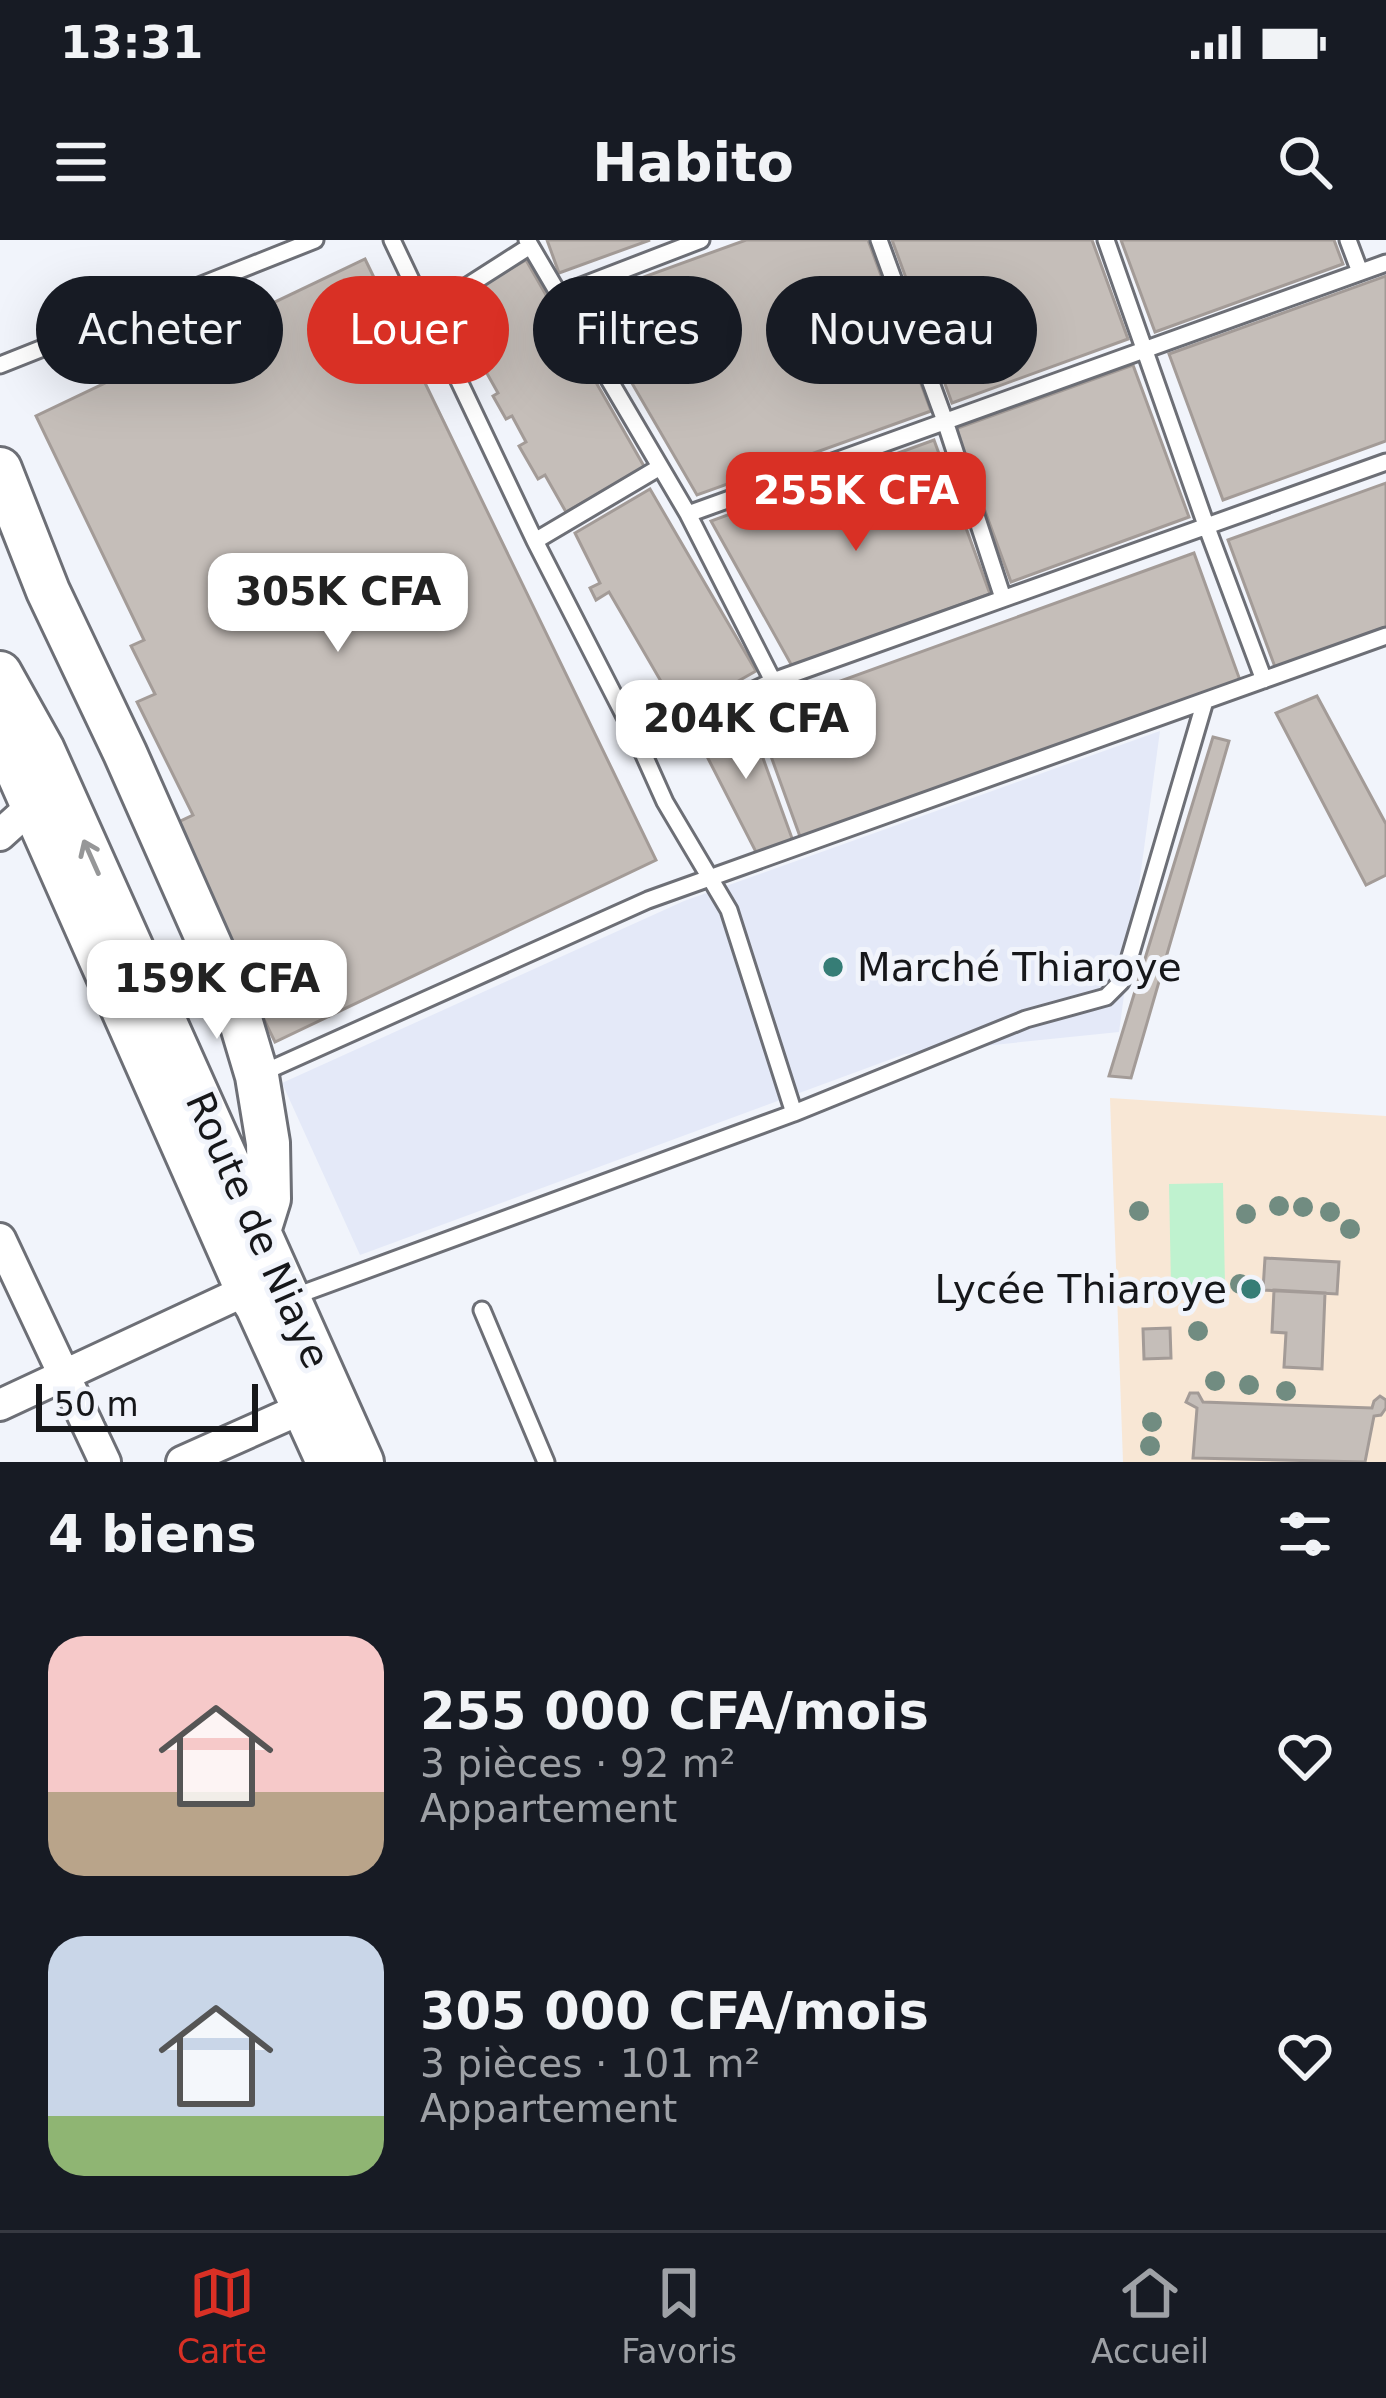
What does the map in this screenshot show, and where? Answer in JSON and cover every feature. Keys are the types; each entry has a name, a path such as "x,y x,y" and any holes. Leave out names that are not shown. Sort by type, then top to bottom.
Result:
{"main road":[{"path":"0,469 48,591 234,999 257,1076 268,1143 269,1199 259,1231"},
{"name":"Route de Niaye","path":"0,673 43,750 259,1231 264,1298"},
{"name":"Route de Niaye","path":"0,732 302,1383 340,1451"}],"street":[{"path":"0,835 32,806"},
{"path":"0,1239 105,1462"},
{"path":"0,1405 264,1298"},
{"path":"182,1462 302,1383"}],"lane":[{"path":"0,365 315,240"},
{"path":"392,240 408,276"},
{"path":"607,276 700,240"},
{"path":"879,240 1003,598"},
{"path":"1106,240 1264,680"},
{"path":"1348,240 1360,272"},
{"path":"480,276 529,243 547,276"},
{"path":"688,514 1386,263"},
{"path":"459,384 674,818 729,910 794,1113"},
{"path":"611,384 688,514 772,681"},
{"path":"639,743 772,681 1386,462"},
{"path":"535,541 660,466"},
{"path":"257,1076 648,900 1386,636"},
{"path":"264,1298 794,1113 996,1030 1106,997 1126,970 1205,701"},
{"path":"482,1310 546,1462"}],"shaded area":[{"name":"Marché Thiaroye","path":"1160,731 1119,1032 905,1054 360,1255 282,1083 684,901"},
{"name":"Lycée Thiaroye","path":"1110,1098 1386,1116 1386,1462 1123,1462"}],"green space":[{"path":"1223,1183 1225,1286 1171,1287 1169,1184"}],"building":[{"path":"547,240 650,240 559,273"},
{"path":"746,240 868,240 881,276 766,276 766,384 921,384 931,411 697,495 632,384 742,384 742,276 647,276"},
{"path":"892,240 1092,240 1128,339 1037,372 1037,276 905,276"},
{"path":"1121,240 1334,240 1343,264 1155,332"},
{"path":"365,259 373,276 329,276"},
{"path":"526,260 535,276 533,384 597,384 645,468 566,512 545,475 538,479 519,446 526,442 512,416 506,419 493,396 498,393 493,384 509,384 509,276 498,276"},
{"path":"1386,276 1386,441 1223,500 1169,354"},
{"path":"307,287 307,384 426,384 656,860 275,1042 170,826 193,815 137,702 155,694 131,646 144,640 36,416 103,384 283,384 283,298"},
{"path":"1133,365 1189,517 1011,582 955,429"},
{"path":"945,384 1004,384 952,403"},
{"path":"934,440 990,594 792,666 711,521"},
{"path":"1386,483 1386,627 1275,667 1228,540"},
{"path":"650,489 756,671 680,714 609,592 596,600 590,588 600,583 575,533"},
{"path":"1194,553 1241,683 802,842 755,712"},
{"path":"1317,696 1386,824 1386,875 1366,885 1276,713"},
{"path":"747,714 793,841 757,854 695,733"},
{"path":"1213,737 1229,741 1131,1078 1109,1076"},
{"path":"1265,1258 1339,1262 1337,1294 1263,1290"},
{"path":"1274,1290 1325,1293 1322,1369 1284,1367 1286,1333 1272,1332"},
{"path":"1170,1328 1171,1358 1144,1359 1143,1329"},
{"path":"1190,1393 1198,1393 1203,1402 1372,1408 1380,1396 1386,1408 1374,1416 1365,1462 1193,1458 1197,1408 1186,1402"}],"place":[{"name":"Marché Thiaroye","path":"833,967"},
{"name":"Lycée Thiaroye","path":"1251,1289"}]}
